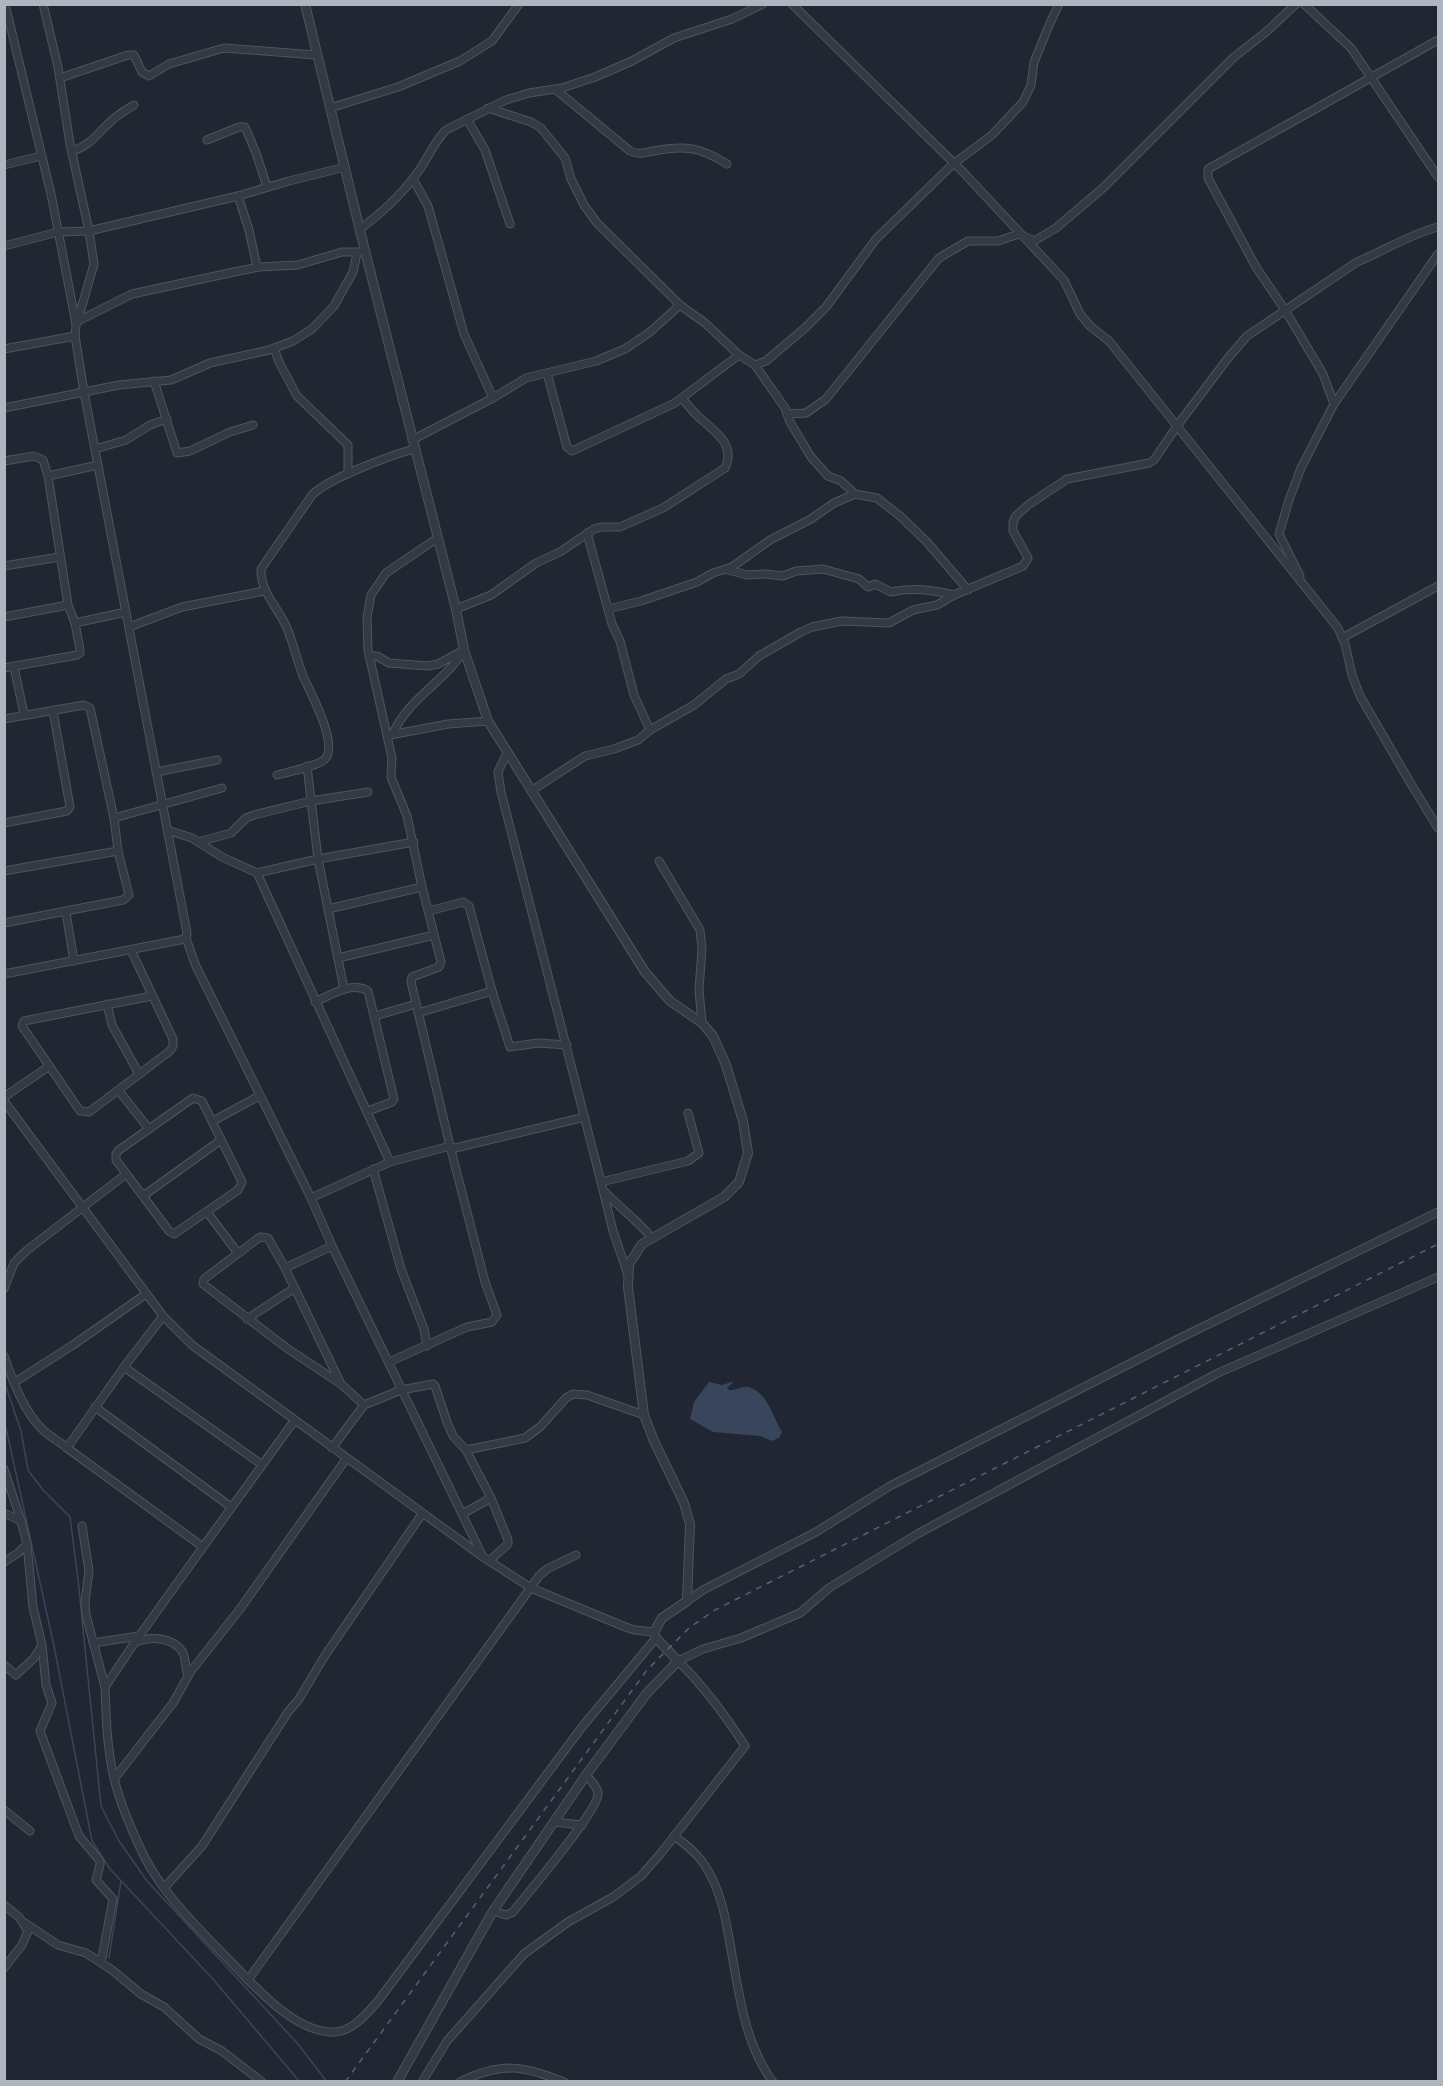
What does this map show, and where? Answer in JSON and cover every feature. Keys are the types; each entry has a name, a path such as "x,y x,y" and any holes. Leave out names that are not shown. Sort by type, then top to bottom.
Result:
{"street":[{"path":"5,4 77,323"},
{"path":"43,4 60,78 94,264 75,336 186,938 195,964 311,1198 401,1390 486,1559"},
{"path":"305,4 360,229 361,252 456,609 464,650 488,721 645,972 670,1001 702,1023 713,1036 726,1065 746,1134 748,1153 739,1182 724,1197 642,1244 629,1264 627,1275"},
{"path":"330,108 398,87 460,62 492,41 519,4"},
{"path":"360,229 383,212 413,179 439,137 446,130 488,108 529,93 555,90 594,77 632,61 674,38 732,19 754,6 763,4"},
{"path":"792,4 963,172 1064,280 1080,314 1090,326 1109,341 1333,621 1342,638 1360,696 1438,828"},
{"path":"755,365 766,361 805,328 826,307 876,238 953,164 992,135 1023,102 1031,85 1034,62 1059,4"},
{"path":"787,414 806,413 826,399 939,258 968,241 998,241 1019,234 1034,242 1056,228 1103,188 1233,58 1296,4"},
{"path":"1304,4 1351,48 1438,177"},
{"path":"1334,404 1323,374 1256,267 1208,178 1208,168 1438,40"},
{"path":"60,78 128,55 134,55 142,72 148,76 169,64 224,48 316,55"},
{"path":"555,90 630,151 642,154 691,147 713,155 728,164"},
{"path":"72,151 93,141 113,120 134,105"},
{"path":"488,108 531,122 541,128 565,158 571,179 584,205 597,223 680,305 705,323 739,355 755,365 782,403 811,457 821,469 855,494 877,498 900,516 926,541 968,590"},
{"path":"467,119 485,150 510,224"},
{"path":"207,140 244,127 256,153 267,187"},
{"path":"4,165 41,156"},
{"path":"4,246 58,232 89,231 238,196 345,167"},
{"path":"413,179 428,206 464,334 493,398"},
{"path":"238,196 249,230 257,267"},
{"path":"531,791 585,756 638,740 650,730 694,705 726,679 744,670 759,656 801,632 812,627 842,621 889,623 913,610 937,605 954,595 1023,566 1028,558 1013,531 1013,523 1015,517 1029,505 1067,479 1149,463 1154,460 1238,344 1357,261 1377,254 1426,230 1438,227"},
{"path":"77,323 132,294 257,267 298,265 342,252 361,252"},
{"path":"4,408 128,383 171,380 210,363 274,348 303,336 329,312 353,272 361,252"},
{"path":"1302,582 1281,539 1280,527 1304,461 1334,404 1438,254"},
{"path":"277,775 325,759 329,750 322,718 305,680 286,626 264,591 261,569 318,488 413,444 526,378 596,361 625,349 650,332 680,305"},
{"path":"4,349 75,336"},
{"path":"274,348 297,396 348,445 348,474"},
{"path":"547,373 567,447 572,451 682,398 739,355"},
{"path":"154,381 175,450 180,453 253,425"},
{"path":"456,609 491,595 536,563 560,552 587,533 601,527 620,527 663,508 725,468 729,455 727,445 682,398"},
{"path":"95,449 126,440 150,425 166,419"},
{"path":"4,461 29,457 40,457 42,460 48,476 68,604 75,623 80,653 4,668"},
{"path":"48,476 98,465"},
{"path":"608,609 641,601 697,582 713,573 732,567 770,540 811,519 834,503 855,494"},
{"path":"587,533 634,695 650,730"},
{"path":"389,1362 467,1327 492,1322 497,1315 485,1282 411,982 412,977 441,964 422,887 414,842 407,816 391,777 390,735 369,656 368,605 375,587 386,573 433,541 438,540"},
{"path":"4,566 60,557"},
{"path":"725,569 747,575 766,573 783,576 796,571 822,569 859,579 868,587 875,584 891,592 905,588 954,595"},
{"path":"1342,638 1438,586"},
{"path":"129,627 182,607 264,591"},
{"path":"4,617 68,604"},
{"path":"75,623 126,612"},
{"path":"369,656 377,656 389,663 428,666 438,664 464,650"},
{"path":"390,735 399,718 455,665 464,650"},
{"path":"14,667 24,714"},
{"path":"4,719 84,705 90,708 129,896 127,899 66,913 4,923"},
{"path":"4,823 67,811 70,807 53,711"},
{"path":"390,735 447,724 488,721"},
{"path":"507,753 498,772 501,792 613,1231 627,1275 644,1414 654,1441 684,1503 690,1524 687,1601"},
{"path":"156,772 218,760"},
{"path":"307,766 318,859 344,989"},
{"path":"114,818 222,788"},
{"path":"198,842 231,833 246,818 254,815 311,801 368,792"},
{"path":"167,830 185,835 222,857 257,873 318,859 414,842"},
{"path":"4,872 118,851"},
{"path":"659,861 700,930 702,948 699,990 702,1023"},
{"path":"257,873 390,1162"},
{"path":"328,909 422,887"},
{"path":"429,911 463,902 469,906 510,1047 538,1042 567,1046"},
{"path":"66,913 74,961"},
{"path":"338,958 434,935"},
{"path":"4,974 186,938"},
{"path":"131,950 173,1039 173,1046 170,1051 89,1112 80,1111 22,1026 24,1021 152,996"},
{"path":"315,1002 344,989 361,987 368,991 394,1098 392,1102 368,1112"},
{"path":"418,1013 492,991"},
{"path":"107,1004 112,1025 139,1074"},
{"path":"375,1016 416,1004"},
{"path":"48,1067 4,1099 146,1294 163,1316 192,1345 422,1514 531,1588 623,1626 655,1635 706,1690 745,1746 674,1836 632,1884 568,1922 524,1954 447,2041 422,2082"},
{"path":"119,1091 148,1129"},
{"path":"213,1121 259,1096"},
{"path":"193,1098 202,1101 213,1121 242,1182 241,1186 174,1234 169,1231 126,1174 116,1160 116,1154 193,1098"},
{"path":"601,1182 688,1161 695,1157 699,1153 688,1113"},
{"path":"311,1198 390,1162 585,1117"},
{"path":"143,1196 221,1140"},
{"path":"373,1168 401,1269 424,1329 427,1346"},
{"path":"4,1289 14,1263 26,1251 126,1174"},
{"path":"604,1190 616,1204 632,1216 651,1238"},
{"path":"207,1212 237,1252"},
{"path":"82,1526 89,1571 85,1602 86,1615 105,1688 114,1779 142,1853 164,1888 207,1937 248,1980 280,2009 298,2021 317,2029 329,2032 339,2031 363,2018 378,2001 582,1727 655,1635 662,1618 703,1590 816,1532 901,1481 1178,1339 1438,1212"},
{"path":"341,1384 268,1238 260,1237 237,1252 203,1281 203,1284 247,1318 341,1384 364,1405"},
{"path":"285,1268 332,1246"},
{"path":"397,2082 493,1911 586,1775 647,1693 678,1661 703,1648 741,1638 800,1613 829,1588 919,1533 1218,1373 1438,1277"},
{"path":"247,1318 293,1289"},
{"path":"15,1382 146,1294"},
{"path":"67,1448 163,1316"},
{"path":"4,1356 36,1422 67,1448 202,1547"},
{"path":"124,1367 261,1464"},
{"path":"332,1448 364,1405 401,1390 433,1384 453,1436 466,1450 491,1498 508,1540 508,1544 486,1559"},
{"path":"466,1450 521,1440 540,1427 566,1398 573,1394 587,1395 644,1414"},
{"path":"95,1407 231,1507"},
{"path":"105,1688 202,1547 294,1421"},
{"path":"114,1779 173,1703 188,1675 240,1609 346,1459"},
{"path":"4,1469 27,1544 33,1607 42,1645 46,1685 52,1706 40,1731 79,1836 100,1861 96,1880 111,1894 113,1899 101,1962"},
{"path":"462,1514 491,1498"},
{"path":"4,1513 21,1521"},
{"path":"164,1888 202,1846 324,1657 422,1514"},
{"path":"4,1562 27,1544"},
{"path":"248,1980 539,1576 547,1569 576,1555"},
{"path":"93,1642 154,1637 174,1645 184,1653 188,1675"},
{"path":"4,1665 16,1675 34,1658 42,1645"},
{"path":"493,1911 506,1915 513,1912 582,1825 598,1796 597,1789 586,1775"},
{"path":"4,1810 30,1831"},
{"path":"554,1822 582,1825"},
{"path":"674,1836 703,1862 718,1891 748,2030 761,2064 773,2082"},
{"path":"4,1905 25,1923 58,1945 86,1953 101,1962 141,1994 164,2007 199,2039 222,2051 262,2082"},
{"path":"4,1968 27,1937 28,1931 25,1923"},
{"path":"460,2082 478,2073 507,2066 564,2082"}],"water":[{"path":"734,1381 727,1388 729,1390 748,1387 755,1390 765,1400 782,1432 779,1438 772,1441 760,1436 713,1432 690,1419 694,1402 709,1382 722,1385"}],"waterway":[{"path":"4,1381 21,1431 28,1470 43,1490 70,1517 101,1806 119,1841 147,1881 298,2044 327,2082"},
{"path":"4,1419 54,1646 92,1841 110,1869 212,1978 300,2082"},
{"path":"109,1958 121,1881"}],"railway":[{"path":"345,2082 647,1670 689,1628 715,1610 1438,1244"}]}
